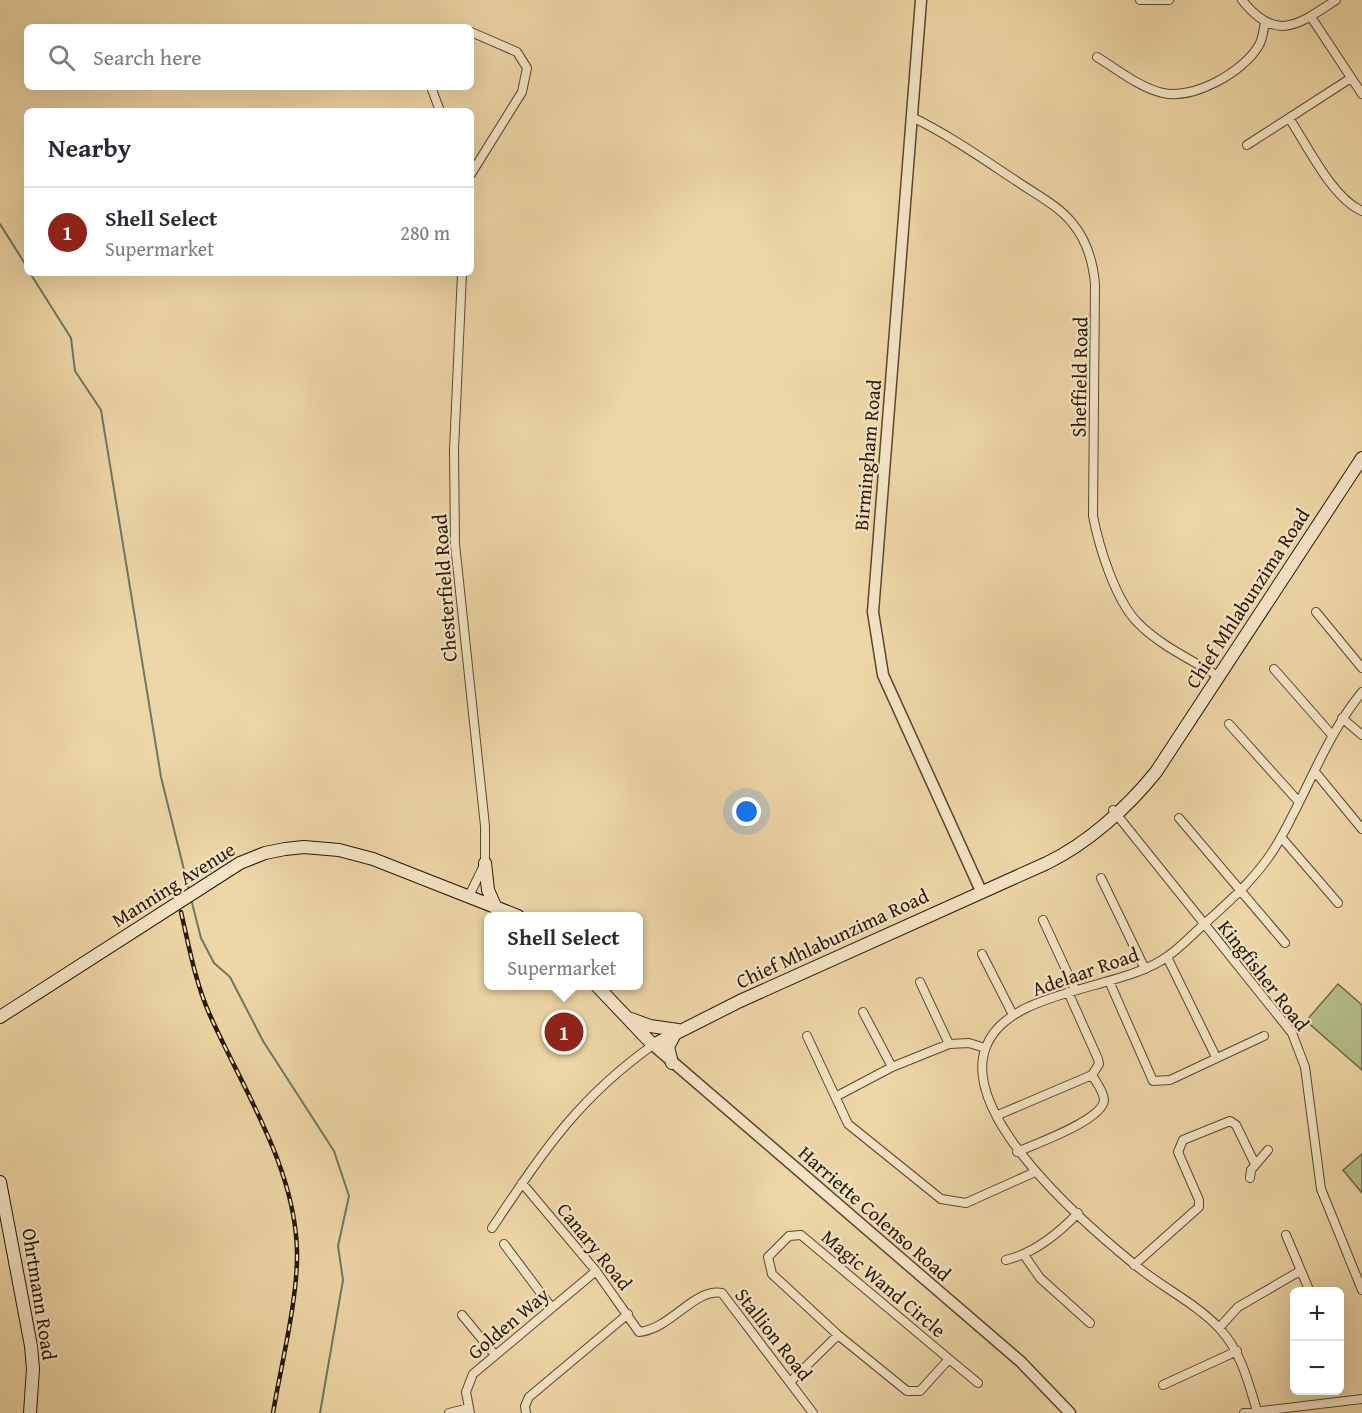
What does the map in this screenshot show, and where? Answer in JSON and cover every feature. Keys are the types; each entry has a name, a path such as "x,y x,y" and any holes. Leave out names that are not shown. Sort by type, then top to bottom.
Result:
{"main road":[{"name":"Chief Mhlabunzima Road","path":"653,1045 679,1030 1029,868 1114,812 1164,758 1362,458"},
{"name":"Manning Avenue","path":"0,1017 240,863 265,853 304,847 339,850 373,859 509,912"},
{"path":"485,863 488,890 495,906"},
{"path":"601,990 653,1045"},
{"path":"622,1014 650,1026 679,1030"},
{"path":"672,1063 668,1047 672,1036 679,1030"},
{"name":"Ohrtmann Road","path":"0,1182 31,1346 33,1370 30,1413"}],"street":[{"name":"Birmingham Road","path":"921,0 873,612 883,675 981,891"},
{"path":"1140,0 1169,0"},
{"path":"1242,0 1265,23 1282,27 1298,24 1336,0"},
{"path":"1311,17 1362,94"},
{"path":"1097,57 1157,92 1172,95 1194,93 1211,85 1250,57 1261,41 1265,23"},
{"path":"474,33 517,52 527,68 526,82 522,92 474,169"},
{"path":"1247,145 1351,78"},
{"path":"432,90 439,108"},
{"name":"Sheffield Road","path":"912,117 938,129 1048,202 1067,217 1079,232 1090,258 1095,284 1093,516 1095,530 1125,608 1152,634 1218,676"},
{"path":"1289,118 1338,193 1349,204 1362,211"},
{"name":"Chesterfield Road","path":"462,276 454,450 455,544 485,826 485,863 469,896"},
{"path":"1316,612 1362,668"},
{"path":"1274,669 1332,735"},
{"name":"Adelaar Road","path":"985,1048 999,1026 1013,1015 1072,990 1110,981 1144,969 1167,957 1242,891 1281,837 1316,773 1342,717 1362,692"},
{"path":"1342,717 1362,735"},
{"path":"1229,724 1299,802"},
{"path":"1316,773 1362,829"},
{"name":"Kingfisher Road","path":"1114,812 1292,1033 1305,1067 1321,1190 1362,1290"},
{"path":"1179,818 1285,943"},
{"path":"1281,837 1338,903"},
{"path":"1101,878 1144,969"},
{"path":"998,1115 1092,1075 1099,1064 1043,920"},
{"path":"982,954 1013,1015"},
{"path":"1167,957 1216,1057"},
{"path":"1110,981 1153,1081 1170,1080 1264,1036"},
{"path":"921,982 949,1044"},
{"path":"863,1012 892,1067"},
{"path":"807,1036 837,1096 845,1118 853,1129 941,1199 966,1203 1035,1172"},
{"path":"837,1096 892,1067 949,1044 969,1043 985,1048 982,1076 1017,1152 1078,1214 1134,1264 1219,1328 1237,1351 1257,1411"},
{"path":"492,1228 549,1142 587,1099 616,1071 653,1045"},
{"name":"Harriette Colenso Road","path":"653,1045 1021,1362 1070,1413"},
{"path":"1017,1152 1090,1119 1100,1110 1104,1097 1092,1075"},
{"path":"1134,1264 1199,1207 1199,1200 1178,1152 1183,1140 1230,1120 1236,1125 1255,1164"},
{"path":"1250,1178 1255,1164 1268,1150"},
{"name":"Canary Road","path":"522,1183 596,1271 639,1332"},
{"path":"1006,1260 1024,1255 1062,1230 1078,1214"},
{"name":"Magic Wand Circle","path":"801,1235 949,1359 920,1391 913,1393 907,1391 838,1335 772,1274 768,1257 789,1236 801,1235"},
{"path":"1286,1235 1308,1287"},
{"path":"504,1244 552,1308"},
{"path":"1024,1255 1040,1278 1090,1323"},
{"name":"Golden Way","path":"470,1410 466,1392 473,1374 596,1271"},
{"path":"1219,1328 1238,1307 1300,1271"},
{"name":"Stallion Road","path":"639,1332 663,1325 704,1294 722,1293 791,1381 813,1413"},
{"path":"526,1413 525,1406 529,1396 628,1314"},
{"path":"462,1315 495,1354"},
{"path":"791,1381 838,1335"},
{"path":"1162,1385 1237,1351"},
{"path":"949,1359 978,1383"},
{"path":"1244,1413 1319,1409 1362,1400"},
{"path":"449,1413 470,1410"}],"green space":[{"path":"1338,984 1362,1005 1362,1070 1306,1021"},
{"path":"1362,1154 1362,1193 1343,1170"}],"waterway":[{"path":"0,224 24,262"},
{"path":"32,276 71,338 75,371 101,410 161,777 189,890"},
{"path":"191,899 201,938 214,963 230,977 263,1041 334,1151 349,1196 338,1246 343,1280 320,1413"}],"railway":[{"path":"181,912 204,1001 265,1128 287,1188 294,1219 297,1251 295,1290 273,1413"}],"place":[{"name":"Shell Select","path":"564,1032"}]}
